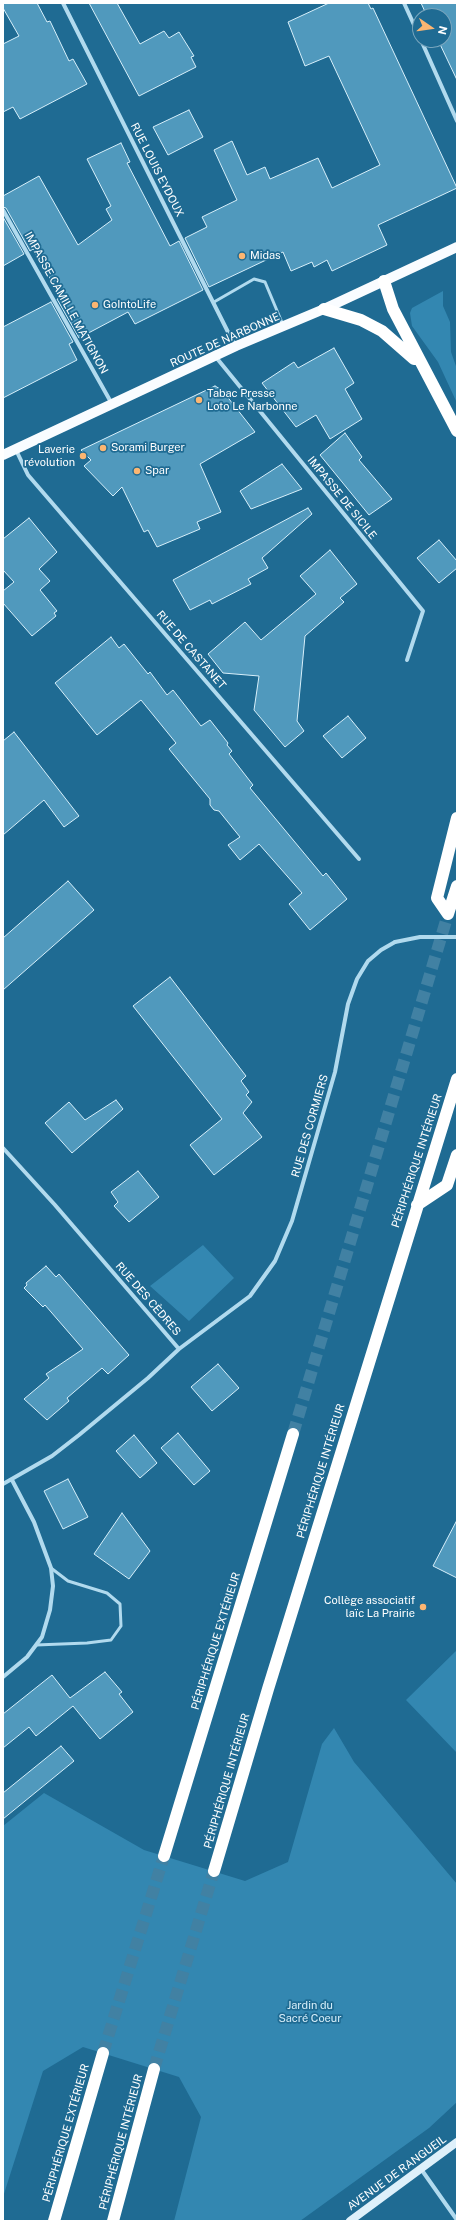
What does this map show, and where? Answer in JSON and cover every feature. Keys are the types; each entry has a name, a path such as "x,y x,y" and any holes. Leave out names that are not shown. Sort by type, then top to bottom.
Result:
{"highway":[{"path":"384,281 393,309 457,431"},
{"path":"324,310 361,320 382,331 404,348 424,369"},
{"path":"457,818 437,898 448,914 457,886"},
{"name":"PÉRIPHÉRIQUE INTÉRIEUR","path":"214,1871 416,1205 457,1080"},
{"path":"416,1205 447,1185 457,1155"},
{"name":"PÉRIPHÉRIQUE EXTÉRIEUR","path":"164,1856 293,1434"},
{"name":"PÉRIPHÉRIQUE EXTÉRIEUR","path":"54,2221 103,2053"},
{"name":"PÉRIPHÉRIQUE INTÉRIEUR","path":"113,2221 154,2069"}],"main road":[{"name":"ROUTE DE NARBONNE","path":"3,455 236,346 324,310 457,247"}],"street":[{"name":"RUE LOUIS EYDOUX","path":"63,3 236,346"},
{"path":"404,3 412,21"},
{"path":"424,48 457,121"},
{"name":"IMPASSE CAMILLE MATIGNON","path":"3,210 112,405"},
{"name":"IMPASSE DE SICILE","path":"215,356 423,612 407,660"},
{"name":"RUE DE CASTANET","path":"16,449 28,475 359,859"},
{"name":"RUE DES CORMIERS","path":"179,1349 250,1296 275,1261 292,1221 334,1072 348,1004 357,980 368,961 381,950 395,942 420,937 457,937"},
{"name":"RUE DES CÈDRES","path":"3,1148 55,1205 179,1349 148,1378 52,1456 3,1484"},
{"path":"3,1677 27,1657 42,1637 50,1610 53,1586 51,1568 34,1522 12,1480"},
{"name":"AVENUE DE RANGUEIL","path":"350,2221 457,2142"},
{"path":"421,2169 457,2220"}],"lane":[{"path":"214,302 254,279 265,282 283,326"},
{"path":"36,1645 88,1643 111,1640 120,1626 120,1604 107,1593 68,1580 51,1568"}],"green space":[{"path":"443,291 443,306 450,322 451,352 457,369 457,403 438,362 412,326 410,313 412,308"},
{"path":"203,1245 234,1278 189,1321 150,1286"},
{"path":"457,1650 457,1753 406,1700"},
{"name":"Jardin du Sacré Coeur","path":"334,1728 354,1762 457,1884 457,2102 429,2128 300,2221 174,2221 201,2117 179,2077 83,2047 43,2071 3,2197 3,1826 44,1793 144,1850 245,1881 288,1862 322,1744"}],"building":[{"path":"3,3 37,3 47,22 50,21 69,61 73,59 87,84 20,119 13,107 3,112 3,44 19,36 3,8"},
{"path":"89,3 117,3 140,44 164,31 169,38 179,32 194,56 191,57 196,67 139,96"},
{"path":"329,3 368,3 371,9 373,8 457,188 378,225 387,245 332,271 327,260 314,267 312,262 291,271 283,252 209,287 185,238 207,227 202,217 237,200 214,150 232,141 247,175 265,167 270,179 318,158 332,188 380,165 329,56 305,66 288,22"},
{"path":"421,3 457,3 457,80 442,48 452,48 452,8 423,8"},
{"path":"189,110 203,137 168,155 153,127"},
{"path":"121,143 130,162 127,163 170,246 179,241 203,290 135,324 128,312 79,338 57,299 61,297 33,249 30,251 6,208 3,207 3,196 39,176 78,245 112,220 106,209 111,206 87,159"},
{"path":"3,217 24,254 3,266"},
{"path":"51,302 73,342 69,344 77,360 3,398 3,327"},
{"path":"334,348 354,383 345,389 362,419 330,439 316,415 296,427 262,383 294,362 298,368"},
{"path":"215,386 222,390 255,432 200,464 221,512 197,522 200,529 157,547 148,530 144,532 122,487 113,496 84,466 91,460 81,450"},
{"path":"345,433 362,457 359,460 392,499 369,515 320,455"},
{"path":"282,464 302,489 251,509 240,491"},
{"path":"308,508 312,514 262,558 268,568 248,579 251,584 212,604 210,600 190,610 173,580"},
{"path":"29,518 57,552 39,569 50,581 40,590 57,611 54,613 56,616 32,636 3,603 3,591 14,582 3,570 3,539"},
{"path":"439,540 457,561 457,568 439,583 417,558"},
{"path":"330,550 357,584 340,598 344,602 305,636 297,721 304,731 285,747 254,710 259,676 223,673 208,654 245,622 261,640 316,594 300,576"},
{"path":"111,637 119,648 124,644 148,674 150,672 167,695 173,690 201,726 210,720 228,743 227,745 232,751 229,754 253,785 250,788 323,876 326,873 347,899 310,930 289,904 302,893 259,844 240,860 228,845 240,837 219,811 214,810 210,805 210,799 169,749 176,743 141,700 97,735 55,683"},
{"path":"348,716 366,738 342,758 323,736"},
{"path":"14,732 79,816 64,827 44,800 3,835 3,741"},
{"path":"68,881 94,910 3,990 3,938"},
{"path":"170,977 246,1076 241,1081 249,1092 246,1095 252,1102 243,1113 262,1137 214,1175 190,1145 222,1119 133,1006"},
{"path":"116,1100 123,1109 72,1153 45,1123 69,1102 85,1120"},
{"path":"138,1171 159,1197 129,1222 114,1206 118,1202 111,1192"},
{"path":"46,1266 56,1277 59,1274 129,1355 108,1374 102,1368 67,1398 69,1401 47,1420 24,1399 49,1378 46,1374 83,1349 45,1305 43,1307 24,1288 27,1285 26,1283"},
{"path":"218,1364 239,1388 212,1411 191,1387"},
{"path":"178,1433 210,1471 194,1485 161,1448"},
{"path":"134,1435 157,1463 140,1478 116,1451"},
{"path":"68,1479 88,1517 63,1529 44,1491"},
{"path":"122,1513 150,1551 129,1579 94,1554"},
{"path":"457,1520 457,1578 433,1566"},
{"path":"105,1672 122,1692 119,1694 133,1712 100,1739 73,1706 36,1736 29,1727 3,1748 3,1714 52,1675 70,1698"},
{"path":"61,1746 74,1761 3,1819 3,1793"}],"tunnel":[{"path":"293,1434 448,914"},
{"path":"103,2053 164,1856"},
{"path":"154,2069 214,1871"}],"place":[{"name":"Midas","path":"242,256"},
{"name":"GoIntoLife","path":"95,305"},
{"name":"Tabac Presse Loto Le Narbonne","path":"199,400"},
{"name":"Sorami Burger","path":"103,448"},
{"name":"Laverie révolution","path":"83,456"},
{"name":"Spar","path":"137,471"},
{"name":"Collège associatif laïc La Prairie","path":"423,1607"}]}
